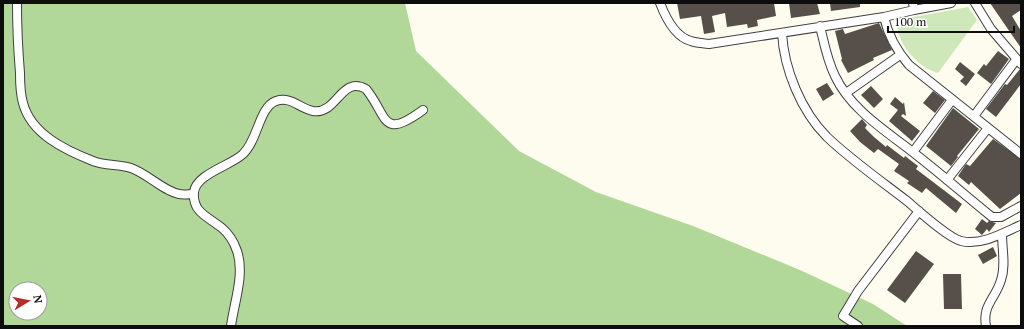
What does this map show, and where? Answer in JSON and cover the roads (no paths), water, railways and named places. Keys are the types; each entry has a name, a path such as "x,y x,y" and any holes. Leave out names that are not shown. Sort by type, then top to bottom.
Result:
{"street":[{"path":"17,3 17,48 21,96 25,111 37,128 46,137 66,149 94,162 130,168 143,173 178,194 194,194"},
{"path":"660,3 664,14 675,30 689,41 709,44 884,17 913,7 951,3"},
{"path":"974,116 1019,62 991,29 976,3"},
{"path":"884,17 900,55 952,100 1021,154"},
{"path":"820,26 825,48 835,76 855,105 879,127 913,152 992,217 1001,217 1021,206"},
{"path":"782,33 789,68 799,95 811,117 827,136 918,210 960,241 982,241 1021,225"},
{"path":"846,93 900,55"},
{"path":"231,326 239,277 237,252 231,239 222,228 202,215 198,210 194,194 198,182 237,159 245,152 256,136 264,112 275,101 291,100 308,109 318,112 328,107 343,91 350,86 354,86 366,89 380,114 390,123 406,122 423,110"},
{"path":"913,152 952,100"},
{"path":"947,180 988,128"},
{"path":"858,326 843,316 858,291 918,210"},
{"path":"986,326 984,320 987,305 997,290 1003,272 1002,234"}]}
